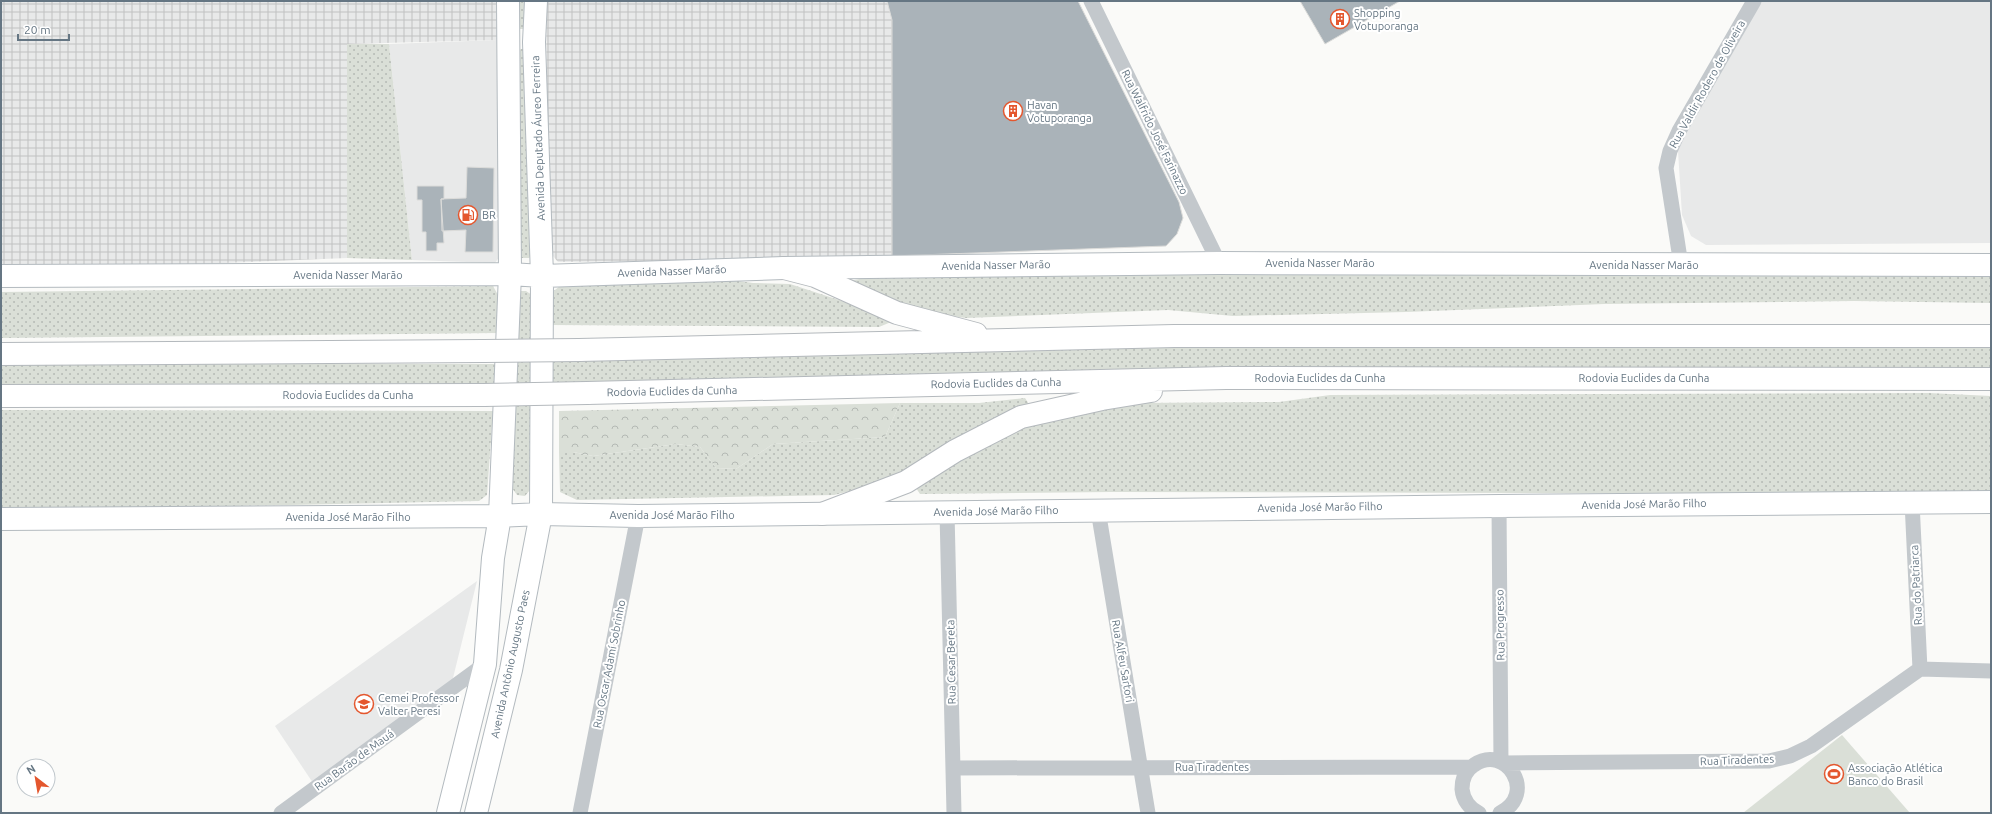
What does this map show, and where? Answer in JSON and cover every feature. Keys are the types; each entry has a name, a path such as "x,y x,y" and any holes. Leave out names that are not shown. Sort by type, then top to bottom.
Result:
{"main road":[{"path":"448,813 485,664 494,558 500,516 510,274 508,1"},
{"name":"Avenida Deputado Áureo Ferreira","path":"536,1 534,42 542,276 541,514"},
{"path":"509,42 534,42"},
{"name":"Avenida Nasser Marão","path":"1,276 510,274 542,276 784,268 1219,263 1991,265"},
{"path":"784,268 815,276 897,313 998,340"},
{"path":"1,354 579,350 1174,336 1991,336"},
{"path":"822,514 906,482 955,451 1021,416 1102,399 1226,378"},
{"name":"Rodovia Euclides da Cunha","path":"1,396 484,395 1226,378 1991,379"},
{"name":"Avenida José Marão Filho","path":"1,519 500,516 541,514 638,516 1098,510 1991,502"},
{"name":"Avenida Antônio Augusto Paes","path":"476,813 511,670 541,514"},
{"path":"485,664 511,670"}],"street":[{"name":"Rua Walfrido José Farinazzo","path":"1091,1 1219,263"},
{"name":"Rua Valdir Rodero de Oliveira","path":"1680,265 1666,168 1670,151 1679,131 1754,1"},
{"name":"Rua do Patriarca","path":"1912,502 1920,669"},
{"name":"Rua Progresso","path":"1498,762 1502,745 1499,506"},
{"name":"Rua Alfeu Sartori","path":"1098,510 1148,813"},
{"name":"Rua Cesar Bereta","path":"947,512 954,813"},
{"name":"Rua Oscar Adamí Sobrinho","path":"580,813 638,516"},
{"name":"Rua Barão de Mauá","path":"281,813 485,664"},
{"path":"1920,669 1991,671"},
{"name":"Rua Tiradentes","path":"1498,762 1769,761 1790,756 1811,746 1920,669"},
{"path":"1479,813 1467,808 1462,785 1464,778 1471,767 1482,761 1498,762 1515,774 1518,790 1512,805 1500,813"},
{"name":"Rua Tiradentes","path":"953,768 1471,767"}],"shaded area":[{"path":"1,1 496,1 497,40 347,44 347,258 123,267 1,267"},
{"path":"546,1 887,1 892,20 892,256 782,260 558,262 548,250"},
{"path":"1761,1 1991,1 1991,243 1706,245 1691,236 1682,215 1678,151 1688,127"},
{"path":"497,40 502,253 495,263 412,260 389,44"},
{"name":"Cemei Professor Valter Peresi","path":"477,581 452,682 313,783 275,726"}],"green space":[{"path":"513,1 528,1 528,25 523,29 516,29"},
{"path":"347,44 389,44 412,260 347,258"},
{"path":"521,49 527,49 532,253 529,258 519,258 515,54"},
{"path":"1991,271 1991,303 1854,301 1604,304 1406,312 1233,316 1168,310 966,318 901,309 850,281 864,278 938,273"},
{"path":"716,278 753,283 790,284 888,316 891,322 879,327 550,325 550,294 560,286"},
{"path":"493,286 498,295 499,333 1,338 1,292"},
{"path":"521,291 526,291 532,295 530,490 525,496 517,495 512,488 517,295"},
{"path":"1991,343 1991,370 549,383 548,361 1000,348"},
{"path":"1,363 497,364 495,383 1,386"},
{"path":"1929,393 1991,396 1991,494 1111,492 920,494 916,488 959,456 1025,421 1133,403 1279,402 1330,395"},
{"path":"1025,398 1029,404 958,444 885,479 834,495 577,500 560,492 559,452 573,452 593,456 676,444 700,447 716,468 736,469 773,444 885,437 900,403 979,403"},
{"path":"900,403 885,437 773,444 736,469 716,468 700,447 676,444 593,456 573,452 559,452 559,411"},
{"path":"1,410 493,411 487,495 479,501 1,509"},
{"name":"Associação Atlética Banco do Brasil","path":"1842,735 1910,813 1743,813"}],"building":[{"name":"Havan Votuporanga","path":"887,1 1078,1 1179,202 1183,218 1177,234 1166,246 892,256 892,20"},
{"name":"Shopping Votuporanga","path":"1300,1 1400,1 1325,44"},
{"name":"BR","path":"467,167 494,168 493,252 465,252 466,230 442,231 441,199 466,198"},
{"path":"417,186 444,186 444,199 441,199 444,243 437,243 437,251 426,251 426,232 422,232 422,200 417,200"}],"place":[{"name":"Shopping Votuporanga","path":"1340,19"},
{"name":"Havan Votuporanga","path":"1013,111"},
{"name":"BR","path":"468,215"},
{"name":"Cemei Professor Valter Peresi","path":"364,704"},
{"name":"Associação Atlética Banco do Brasil","path":"1834,774"}]}
